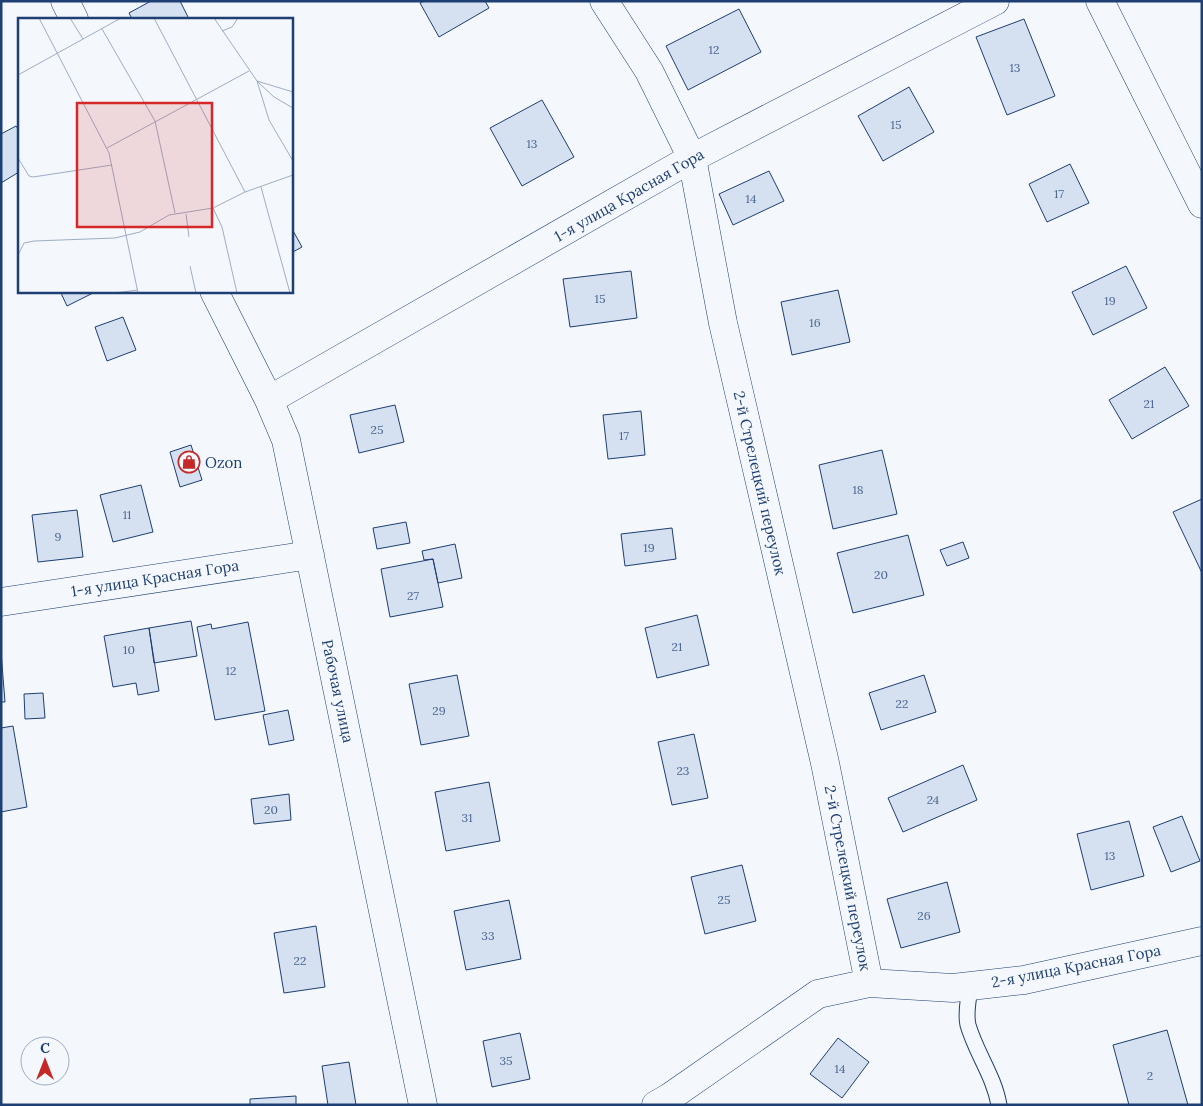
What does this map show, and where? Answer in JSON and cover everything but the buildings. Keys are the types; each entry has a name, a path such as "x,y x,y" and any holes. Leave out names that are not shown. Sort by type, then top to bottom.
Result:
{"street":[{"path":"66,1 74,18"},
{"name":"2-й Стрелецкий переулок","path":"604,1 649,71 692,158 723,322 825,763 869,983"},
{"name":"1-я улица Красная Гора","path":"269,400 692,158 996,1"},
{"path":"1100,1 1202,204"},
{"name":"Рабочая улица","path":"215,292 269,400 286,440 423,1105"},
{"name":"1-я улица Красная Гора","path":"1,602 310,555"},
{"name":"2-я улица Красная Гора","path":"656,1105 818,994 869,983 954,988 1024,980 1202,941"}],"lane":[{"path":"970,986 967,1010 968,1024 996,1088 999,1105"}],"place":[{"name":"Ozon","path":"189,462"}]}
